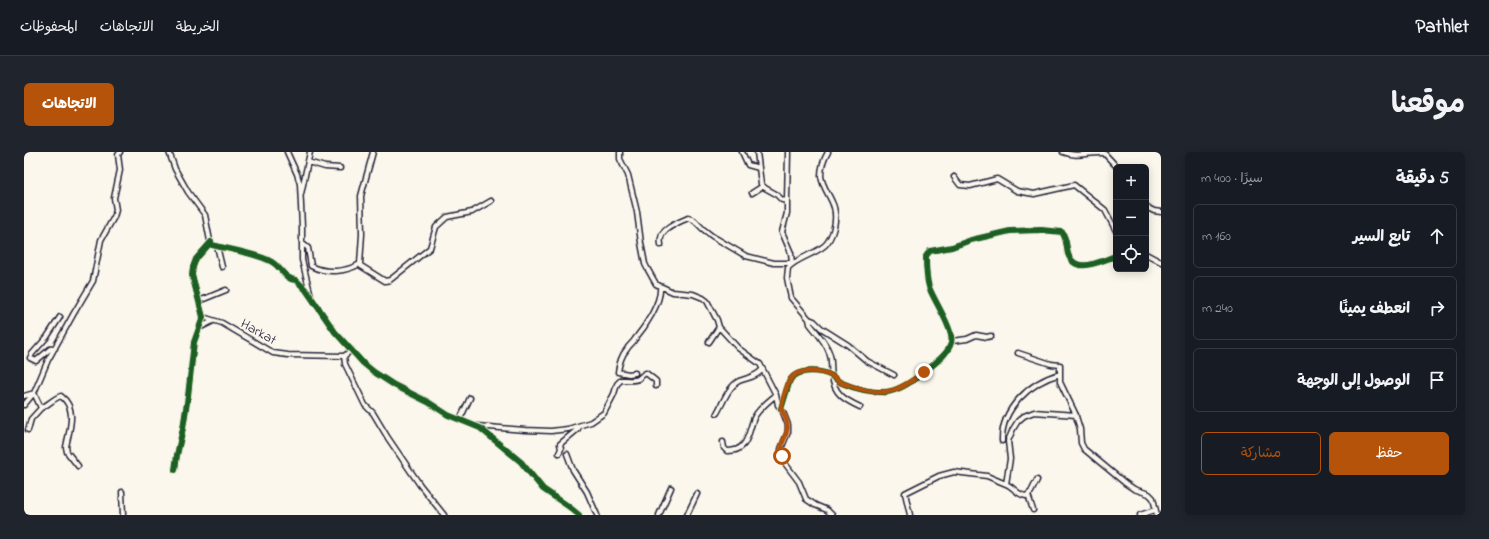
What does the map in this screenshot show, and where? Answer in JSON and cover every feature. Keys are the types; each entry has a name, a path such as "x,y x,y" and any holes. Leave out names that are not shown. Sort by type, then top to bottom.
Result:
{"street":[{"path":"24,405 34,393 48,360 93,281 101,240 114,217 116,210 114,198 120,170 118,155 120,152"},
{"path":"168,152 175,169 188,192 205,215 212,245 271,261 292,280 296,280 311,298 335,332 363,363 379,376 428,402 448,415 477,426 517,458 543,489 579,515"},
{"path":"287,152 297,174 303,244 302,260 311,298"},
{"path":"300,198 310,152"},
{"path":"360,264 362,234 361,196 373,152"},
{"path":"620,152 620,159 628,174 637,212 644,264 656,284 674,292 693,294 707,301 712,308 719,327 738,348 760,364 776,395 778,405 788,425 788,432 781,449 784,462 799,482 806,499 827,510 832,515"},
{"path":"742,152 748,165 759,168"},
{"path":"758,152 760,182 782,200 787,200"},
{"path":"788,152 787,213 782,232 792,263"},
{"path":"828,152 824,160 821,176 834,209 834,225 826,244 792,263 788,268 789,294 809,319 810,324 828,349 832,365 832,376 836,390 841,396 860,407"},
{"path":"1063,152 1077,155 1104,153 1114,164"},
{"path":"308,162 325,167 340,168"},
{"path":"954,177 960,185 970,186 997,179 1017,191 1034,194 1074,185 1105,210 1113,225"},
{"path":"752,193 763,186"},
{"path":"360,264 385,281 390,280 430,248 436,227 447,217 472,212 491,201"},
{"path":"1149,208 1161,212"},
{"path":"661,245 663,233 688,218 694,220 708,233 746,256 774,263 792,263"},
{"path":"781,409 790,380 796,374 809,371 832,376 841,383 860,389 883,392 896,390 924,372 936,362 946,351 952,341 944,314 934,298 929,284 926,256 930,251 952,247 971,240 1010,231 1041,230 1062,232 1065,237 1069,256 1074,261 1081,264 1094,264 1113,257"},
{"path":"175,470 183,428 194,342 203,317 192,275 193,267 196,259 211,242"},
{"path":"303,244 308,248 311,266 318,269 339,271 353,268 360,264"},
{"path":"217,246 222,267"},
{"path":"1149,256 1161,262"},
{"path":"635,374 618,372 618,368 625,351 642,329 657,303 660,286"},
{"path":"199,301 226,290"},
{"path":"56,348 50,349 36,361 30,358 47,337 60,317"},
{"name":"Harkat","path":"203,317 222,323 273,353 288,355 344,356"},
{"path":"809,319 848,345 867,361 894,375"},
{"path":"199,328 213,321"},
{"path":"709,342 719,327"},
{"path":"952,341 967,339 976,335 987,337 991,336"},
{"path":"352,350 344,356 344,364 365,404 373,413 420,485 444,515"},
{"path":"1018,353 1051,364 1060,365 1061,385 1076,415 1080,428 1081,443 1084,449 1125,483 1134,489 1149,494 1153,498 1156,515"},
{"path":"717,413 721,404 735,384 757,376 762,370"},
{"path":"477,426 563,431 597,419 604,413 614,394 617,384 621,380 635,380 646,373 656,381 656,386"},
{"path":"1002,442 1002,432 1007,414 1016,403 1034,387 1060,374"},
{"path":"24,396 34,393"},
{"path":"34,393 42,408"},
{"path":"723,442 724,448 727,451 735,450 742,445 749,435 754,418 776,395"},
{"path":"28,430 31,419 42,408 60,396 67,402 72,418 66,447 67,452 78,466"},
{"path":"460,419 470,398"},
{"path":"1006,484 1010,459 1008,441 1018,421 1024,416 1034,412 1076,415"},
{"path":"559,453 561,450 560,444 578,429 579,426"},
{"path":"567,454 573,470 587,492 597,515"},
{"path":"910,515 905,493 944,474 954,472 992,477 1006,484 1021,495 1028,495"},
{"path":"1028,495 1037,480"},
{"path":"659,515 671,488"},
{"path":"122,492 122,515"},
{"path":"687,515 697,494"},
{"path":"1028,495 1033,510"},
{"path":"1140,515 1155,510"}],"cycle path":[{"path":"781,409 790,380 799,373 810,371 822,372 832,376 841,383 853,387 870,391 887,392 903,387 927,370 944,355 951,343 951,338 947,323 928,283 926,256 930,251 952,247 971,240 1010,231 1041,230 1062,232 1066,240 1068,254 1072,261 1077,264 1090,265 1113,257"},
{"path":"175,470 188,396 194,342 203,317 192,275 193,267 196,259 211,242 212,245 243,252 266,259 275,264 286,276 296,280 306,290 335,332 363,363 394,385 428,402 448,415 480,428 521,462 543,489 579,515"}],"route":[{"path":"782,456 782,446 788,432 788,425 781,409 792,376 805,371 814,372 832,376 841,383 860,389 888,392 896,390 924,372"}]}
